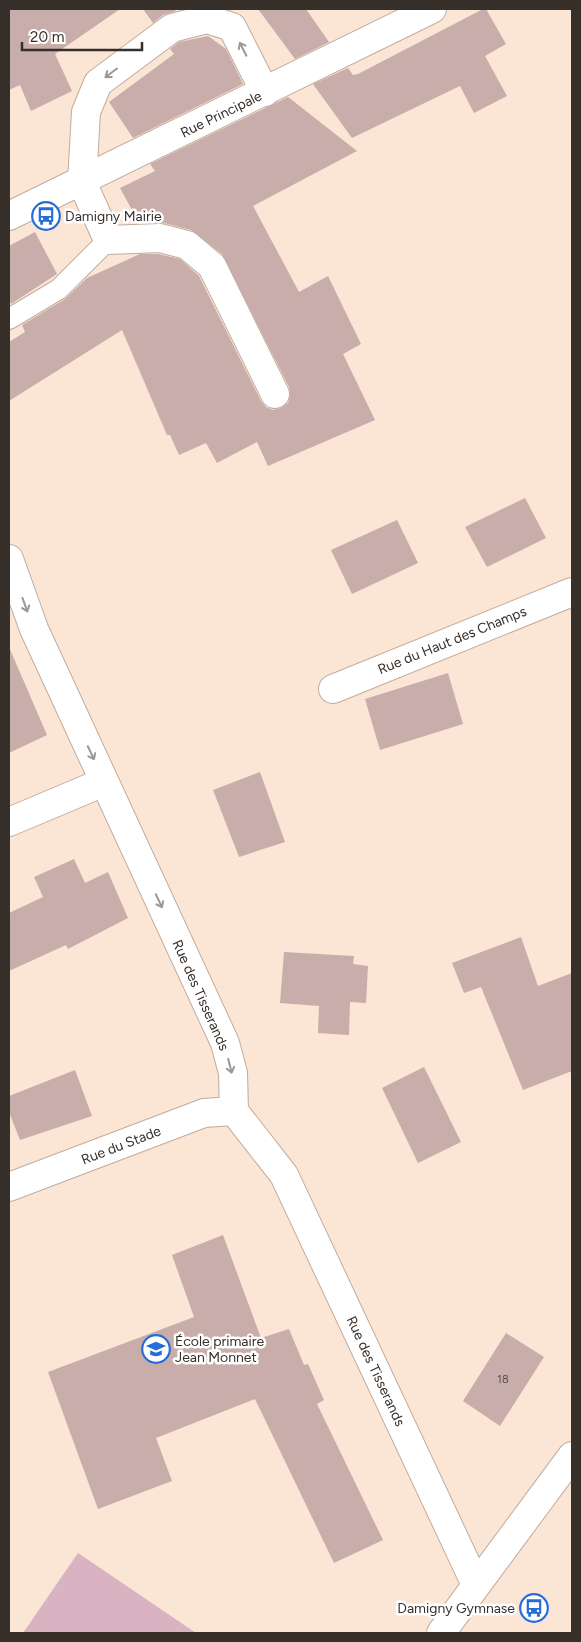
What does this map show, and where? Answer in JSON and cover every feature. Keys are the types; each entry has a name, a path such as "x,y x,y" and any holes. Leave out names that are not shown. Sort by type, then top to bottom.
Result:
{"street":[{"name":"Rue Principale","path":"9,216 82,182 432,9"},
{"path":"265,92 232,27 206,19 172,28 98,83 86,112 82,182 108,240 160,238 187,245 212,266 275,394"},
{"name":"Rue des Tisserands","path":"9,559 34,629 225,1044 232,1073 234,1111 284,1175 476,1585"},
{"name":"Rue du Haut des Champs","path":"332,689 572,592"},
{"path":"9,822 104,782"},
{"name":"Rue du Stade","path":"9,1187 204,1113 234,1111"},
{"path":"441,1633 572,1458"}],"lane":[{"path":"9,319 59,289 108,240"}],"shaded area":[{"path":"78,1553 196,1633 23,1633"}],"building":[{"path":"9,9 120,9 55,54 72,91 31,111 20,85 9,90"},
{"path":"143,9 173,9 176,11 163,15 153,23"},
{"path":"258,9 306,9 329,42 295,59"},
{"path":"486,9 506,44 485,56 507,96 474,113 460,86 352,138 313,84 348,68 353,75 358,74"},
{"path":"208,36 226,49 243,84 133,138 109,102 174,54 170,49 179,42"},
{"path":"288,97 357,151 253,206 299,292 328,276 361,344 343,354 375,420 268,466 257,442 217,463 206,443 179,455 170,435 167,435 122,330 9,401 9,342 25,332 22,325 65,299 87,278 140,254 158,254 180,259 199,276 261,401 266,407 273,410 281,408 288,403 290,396 289,387 222,254 191,230 164,223 139,223 120,188 155,171 150,164"},
{"path":"35,232 57,274 11,304 9,299 9,246"},
{"path":"525,498 546,538 487,567 465,527"},
{"path":"397,520 418,563 352,594 331,550"},
{"path":"9,647 47,735 9,753"},
{"path":"448,673 463,724 380,750 365,699"},
{"path":"260,772 285,842 239,857 213,790"},
{"path":"74,859 85,883 108,872 128,918 68,949 66,945 9,971 9,913 43,897 34,877"},
{"path":"521,937 538,986 572,973 572,1071 523,1090 481,987 464,993 452,963"},
{"path":"284,952 354,956 353,964 368,966 366,1003 350,1002 349,1035 318,1033 319,1006 280,1003"},
{"path":"424,1067 461,1142 418,1163 382,1088"},
{"path":"75,1070 92,1116 20,1140 9,1112 9,1096"},
{"path":"223,1235 261,1338 289,1329 304,1365 308,1364 324,1400 317,1404 383,1540 334,1563 255,1399 156,1438 172,1481 98,1509 48,1372 194,1317 172,1255"},
{"path":"506,1333 544,1357 500,1426 463,1401"}],"place":[{"name":"Damigny Mairie","path":"46,216"},
{"name":"École primaire Jean Monnet","path":"156,1349"},
{"name":"Damigny Gymnase","path":"534,1608"}]}
